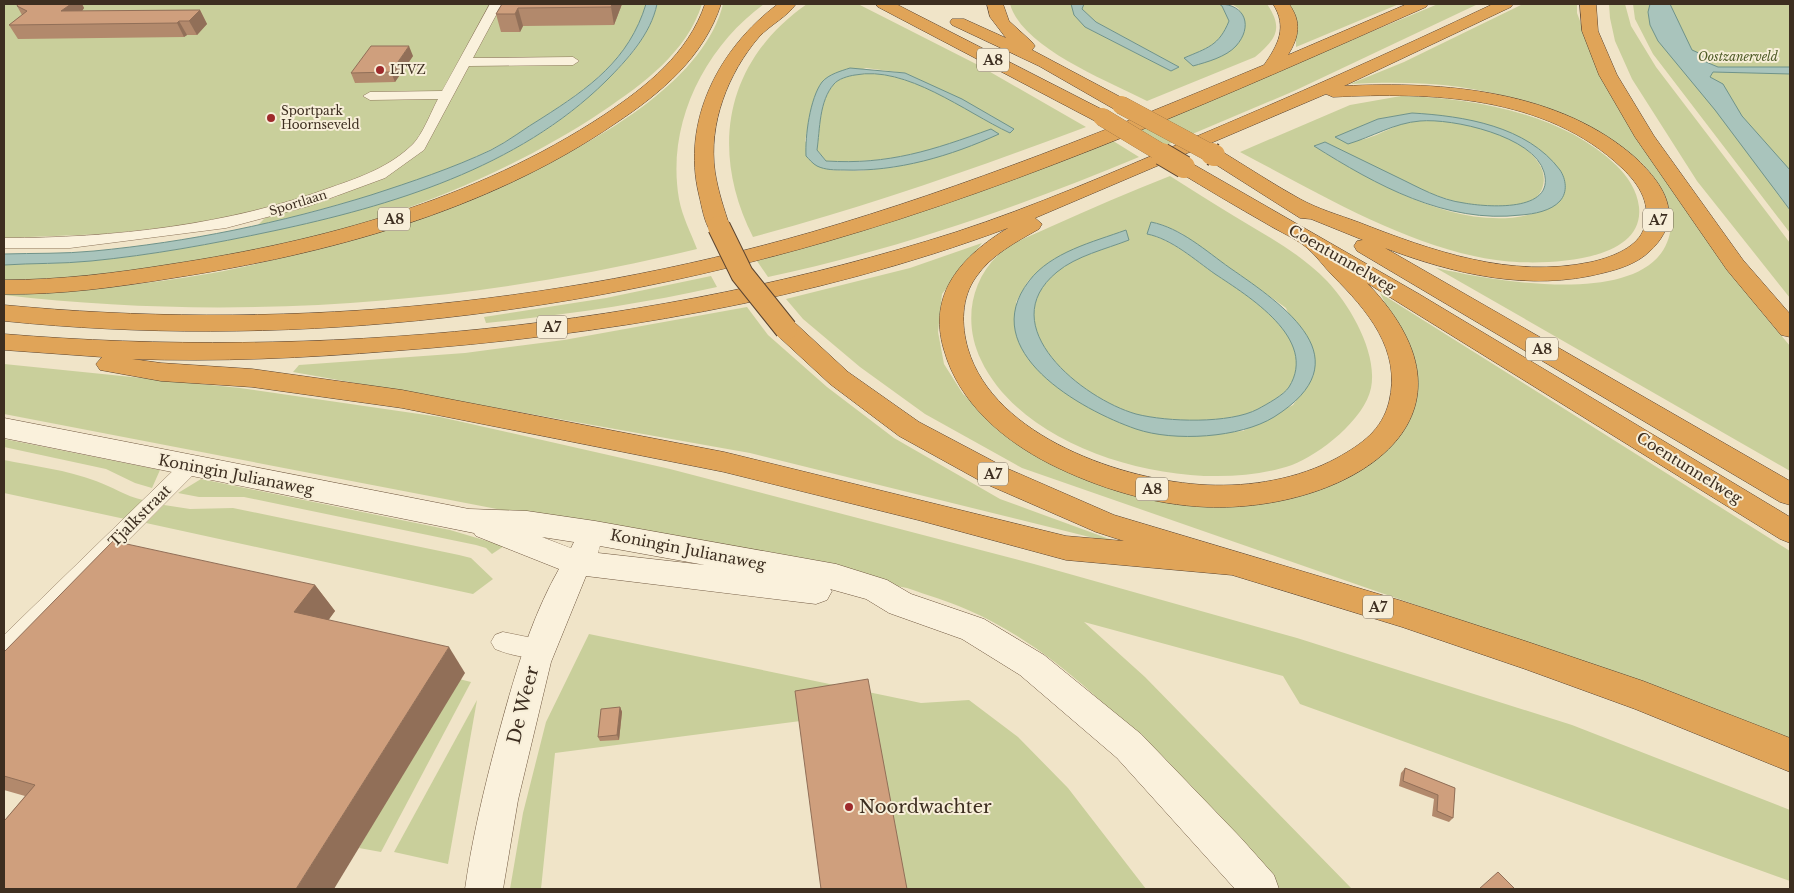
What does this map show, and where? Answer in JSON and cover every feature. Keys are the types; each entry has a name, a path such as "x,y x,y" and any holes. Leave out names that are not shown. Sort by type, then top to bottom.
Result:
{"highway":[{"name":"A8","path":"4,287 108,281 237,261 350,232 456,197 554,153 633,103 671,71 693,45 704,27 713,4"},
{"name":"A7","path":"788,4 755,32 738,53 725,73 712,103 704,153 708,193 719,227 742,274 786,329 838,378 910,429 996,476 1106,524 1402,614 1598,680 1698,717 1790,755"},
{"name":"Coentunnelweg","path":"884,4 1102,117 1317,246 1411,298 1790,531"},
{"name":"A8","path":"995,4 996,14 1006,27 1045,62"},
{"path":"1271,68 1291,33 1290,20 1281,4"},
{"name":"A7","path":"4,313 170,323 287,321 374,316 510,302 590,289 673,272 777,248 897,212 1086,142 1271,68 1420,4"},
{"name":"A7","path":"4,342 107,349 246,352 422,341 596,322 686,306 872,264 966,236 1082,192 1314,94 1505,4"},
{"path":"1588,4 1590,31 1608,75 1641,129 1735,265 1790,329"},
{"name":"Coentunnelweg","path":"946,16 1045,62 1214,154 1293,204 1790,494"},
{"name":"A7","path":"1293,204 1432,257 1464,265 1520,273 1571,272 1592,269 1624,259 1645,244 1656,227 1658,218 1655,198 1643,177 1634,168 1598,140 1541,113 1505,102 1449,91 1387,89 1314,94"},
{"name":"A8","path":"1082,192 1002,242 972,266 955,295 950,319 951,331 954,346 966,375 986,404 1000,418 1056,456 1081,468 1132,485 1156,490 1210,496 1255,494 1292,487 1338,471 1375,448 1388,433 1398,419 1406,389 1402,359 1397,342 1389,326 1373,306 1317,246"},
{"name":"A7","path":"4,346 161,372 252,378 402,399 724,462 926,511 1066,548 1230,563"}],"main road":[{"name":"Koningin Julianaweg","path":"4,428 469,521 527,523 595,533 836,577 876,589 900,604 973,629 1032,665 1129,746 1228,851 1260,889"},
{"name":"Koningin Julianaweg","path":"469,521 578,563 834,593 870,601 900,604"},
{"name":"De Weer","path":"484,889 500,800 534,662 563,590 595,533"},
{"name":"Koningin Julianaweg","path":"1228,851 1248,889"}],"street":[{"name":"Sportlaan","path":"4,243 70,243 226,223 304,203 380,175 419,147 496,4"},
{"path":"464,62 573,61"},
{"path":"370,96 447,94"},
{"name":"Tjalkstraat","path":"4,650 190,465"},
{"path":"504,642 539,648"}],"green space":[{"name":"Sportpark Hoornseveld","path":"4,4 646,4 630,40 619,56 593,82 562,105 504,142 434,174 376,194 257,226 265,218 339,196 179,226 104,234 4,238"},
{"path":"657,4 702,4 686,37 662,65 633,90 603,111 538,150 467,184 393,213 316,237 237,255 158,268 80,277 4,280 4,265 69,263 114,259 227,240 318,221 407,195 451,179 493,160 533,138 571,112 606,81 630,55 650,26"},
{"path":"723,4 764,4 724,42 707,65 694,90 684,116 678,143 676,171 680,205 697,249 612,268 526,283 439,295 352,303 265,307 178,307 91,303 4,295 4,293 109,287 213,273 343,241 422,215 504,183 581,146 647,103 696,56"},
{"path":"807,4 858,4 978,65 1086,127 921,186 753,237 739,204 731,172 729,140 733,109 742,80 758,52 779,27","holes":["866,68 905,73 992,116 1010,133 955,102 914,83 874,74 852,75 836,82 825,99 817,150 826,161 891,158 929,150 991,129 896,167 859,171 829,170 805,141 811,111 822,82"]},
{"path":"1010,4 1071,4 1085,27 1171,71 1179,67 1096,22 1082,9 1084,4 1219,4 1222,6 1229,21 1221,36 1211,45 1184,58 1214,59 1235,47 1244,32 1239,9 1232,4 1267,4 1275,20 1276,27 1273,39 1255,57 1147,101 1090,73 1048,49 1031,35 1018,20"},
{"path":"1286,4 1399,4 1296,47 1296,18"},
{"path":"1438,4 1478,4 1294,91 1164,146 1135,130"},
{"path":"1523,4 1577,4 1577,13 1586,37 1761,311 1790,346 1790,471 1436,268 1494,279 1532,283 1571,284 1607,281 1639,271 1661,254 1671,226 1671,217 1666,197 1656,180 1643,164 1628,151 1609,139 1571,119 1535,105 1483,91 1431,84 1350,84 1404,62"},
{"path":"1609,4 1625,4 1631,26 1656,67 1790,243 1790,298 1697,181 1632,79 1615,41"},
{"name":"Oostzanerveld","path":"1633,4 1650,4 1648,12 1658,41 1653,4 1790,4 1790,209 1769,183 1790,210 1790,233 1653,54 1635,19"},
{"path":"1401,96 1429,97 1486,105 1543,121 1570,133 1594,147 1616,165 1628,179 1638,201 1636,226 1626,240 1609,250 1588,257 1565,261 1521,262 1470,255 1436,246 1368,218 1240,152 1350,105","holes":["1412,113 1445,116 1477,123 1508,133 1538,148 1560,201 1531,214 1500,218 1467,215 1401,194 1314,146 1325,142 1408,184 1430,193 1474,205 1494,207 1519,205 1532,201 1540,193 1544,177 1541,167 1533,155 1510,139 1476,126 1431,120 1405,123 1374,136 1358,140 1336,137 1378,119"]},
{"path":"1110,139 1139,157 1002,210 863,254 768,277 757,261 861,230"},
{"path":"1170,176 1306,262 1336,291 1360,330 1366,345 1372,374 1371,388 1367,400 1360,412 1339,434 1315,453 1292,465 1253,474 1209,476 1163,472 1117,461 1074,444 1035,422 1003,393 981,360 972,333 972,305 975,291 981,278 988,266 998,255 1023,239","holes":["1151,222 1181,233 1286,308 1314,375 1293,405 1243,431 1173,436 1137,429 1027,358 1016,302 1028,281 1052,260 1126,230 1129,240 1082,257 1065,266 1057,272 1039,293 1034,315 1039,337 1052,358 1070,377 1092,393 1115,406 1136,414 1164,419 1215,419 1246,414 1270,402 1287,390 1296,369 1295,352 1288,336 1276,321 1245,294 1174,246 1147,234"]},
{"path":"982,243 942,294 938,332 944,364 963,394 995,424 1171,501 1359,469 1415,380 1412,358 1380,293 1790,551 1790,739 1603,670 1022,468 925,414 860,367 803,319 786,299 910,268"},
{"path":"711,276 717,287 660,299 573,313 486,323 484,317 606,298"},
{"path":"747,307 768,335 827,387 894,438 1000,499 1134,548 750,453 293,372 299,365 465,353 564,340"},
{"path":"4,364 240,388 440,417 670,469 1034,564 1297,638 1572,725 1790,810 1790,881 1300,704 1283,676 1084,622 1145,677 1352,889 1272,889 1170,772 1095,696 1055,662 1013,633 968,610 907,588 4,414"},
{"path":"4,439 160,470 152,488 135,483 106,469 4,447"},
{"path":"4,460 85,477 143,500 125,519 4,493"},
{"path":"201,479 450,530 504,546 492,554 486,548 476,545 244,497 199,497 178,493"},
{"path":"164,505 190,509 233,508 459,555 471,558 493,579 473,594 146,523"},
{"path":"589,634 921,703 969,700 1018,737 1068,788 1146,889 905,889 870,712 555,753 541,889 510,889 523,813 546,722"},
{"path":"455,678 471,682 381,852 359,848"},
{"path":"477,700 448,864 394,852"}],"water":[{"path":"646,4 657,4 644,36 630,55 606,81 571,111 533,138 493,160 451,179 407,195 318,221 227,240 114,259 69,263 4,265 4,254 72,253 129,247 199,237 269,223 371,195 462,163 504,143 591,84 618,57 629,41 639,24"},
{"path":"1071,4 1084,4 1082,9 1096,22 1179,67 1171,71 1085,27 1074,15"},
{"path":"1219,4 1228,5 1241,12 1245,24 1241,39 1227,53 1216,59 1193,66 1184,58 1216,41 1229,21 1222,6"},
{"path":"1650,4 1670,4 1692,50 1701,54 1706,62 1718,67 1790,67 1790,74 1713,72 1710,77 1723,84 1742,116 1790,170 1790,210 1715,110 1658,41 1650,25 1648,12"},
{"path":"850,68 905,73 962,99 1014,129 1010,133 915,83 874,74 852,75 836,82 825,99 817,150 826,161 849,162 891,158 930,149 991,129 999,134 943,156 904,165 864,170 834,170 820,167 806,156 807,128 811,107 818,89 825,79"},
{"path":"1412,113 1452,117 1493,126 1512,133 1530,143 1546,155 1560,170 1564,177 1565,185 1563,197 1552,207 1531,214 1493,216 1466,213 1439,207 1387,187 1314,146 1325,142 1429,193 1455,201 1487,206 1502,206 1530,201 1540,195 1545,185 1544,172 1537,159 1525,148 1509,139 1471,126 1420,121 1392,127 1348,144 1335,137 1378,119"},
{"path":"1151,222 1173,229 1183,235 1251,283 1273,299 1307,335 1315,355 1313,375 1300,396 1274,417 1243,430 1206,436 1169,436 1151,433 1113,420 1088,408 1042,374 1025,354 1015,331 1016,307 1029,281 1049,262 1061,255 1126,230 1129,240 1082,257 1065,266 1057,272 1039,293 1034,315 1039,337 1052,358 1070,377 1092,393 1115,406 1136,414 1164,419 1215,419 1246,414 1270,402 1287,390 1296,369 1295,352 1287,336 1276,321 1245,294 1183,251 1165,240 1147,234"}],"building":[{"path":"18,4 71,4 61,11 200,10 189,21 179,21 177,23 9,25 27,11 17,6"},
{"path":"502,4 612,4 611,7 518,8 515,14 496,14"},
{"path":"371,46 409,46 391,72 351,73"},
{"path":"113,541 315,585 294,612 449,647 296,889 4,889 4,819 35,785 4,776 4,652"},
{"name":"Noordwachter","path":"868,679 907,889 821,889 795,691"},
{"path":"620,707 617,735 598,737 601,709"},
{"path":"1405,768 1455,788 1453,818 1437,811 1438,795 1403,781"},
{"path":"1498,872 1515,889 1479,889"}],"place":[{"name":"LTVZ","path":"380,70"},
{"name":"Sportpark Hoornseveld","path":"271,118"},
{"name":"Noordwachter","path":"849,807"}]}
